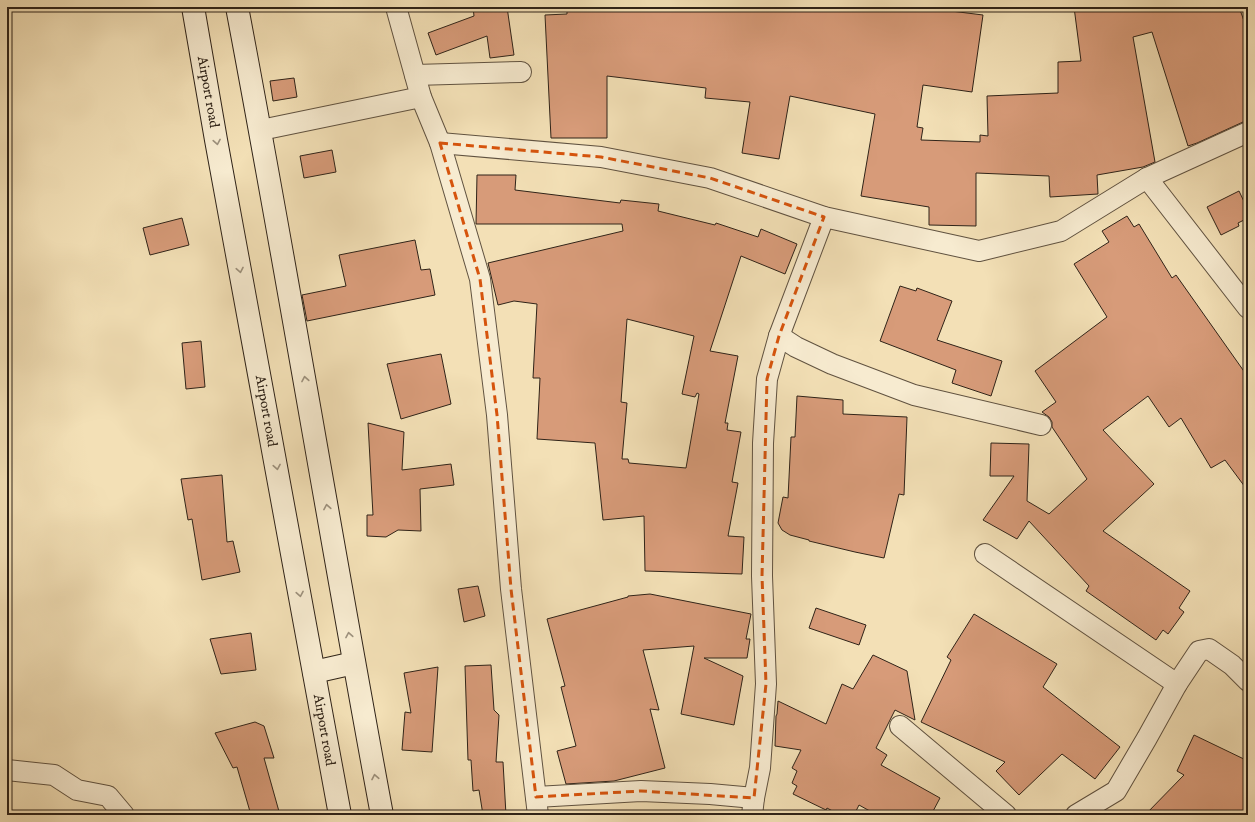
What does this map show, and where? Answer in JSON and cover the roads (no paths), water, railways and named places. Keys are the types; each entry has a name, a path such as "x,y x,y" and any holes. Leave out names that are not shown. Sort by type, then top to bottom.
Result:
{"main road":[{"name":"Airport road","path":"193,7 340,815"},
{"path":"237,7 261,130 382,815"},
{"path":"314,672 354,663"}],"street":[{"path":"396,7 421,97 440,143 480,279 497,415 511,589 537,806 641,791 710,794 753,806 760,768 766,684 762,576 763,435 767,379 779,336 824,218"},
{"path":"415,75 521,72"},
{"path":"261,130 421,97"},
{"path":"440,143 601,157 710,178 824,218 979,251 1061,231 1147,178 1248,132"},
{"path":"1147,178 1248,308"},
{"path":"779,336 796,347 832,364 914,395 1041,425"},
{"path":"984,554 1177,684"},
{"path":"1076,815 1116,791 1177,684 1199,651 1209,649 1232,666 1248,681"},
{"path":"900,726 1006,815"},
{"path":"7,770 54,775 77,790 108,796 124,815"}]}
